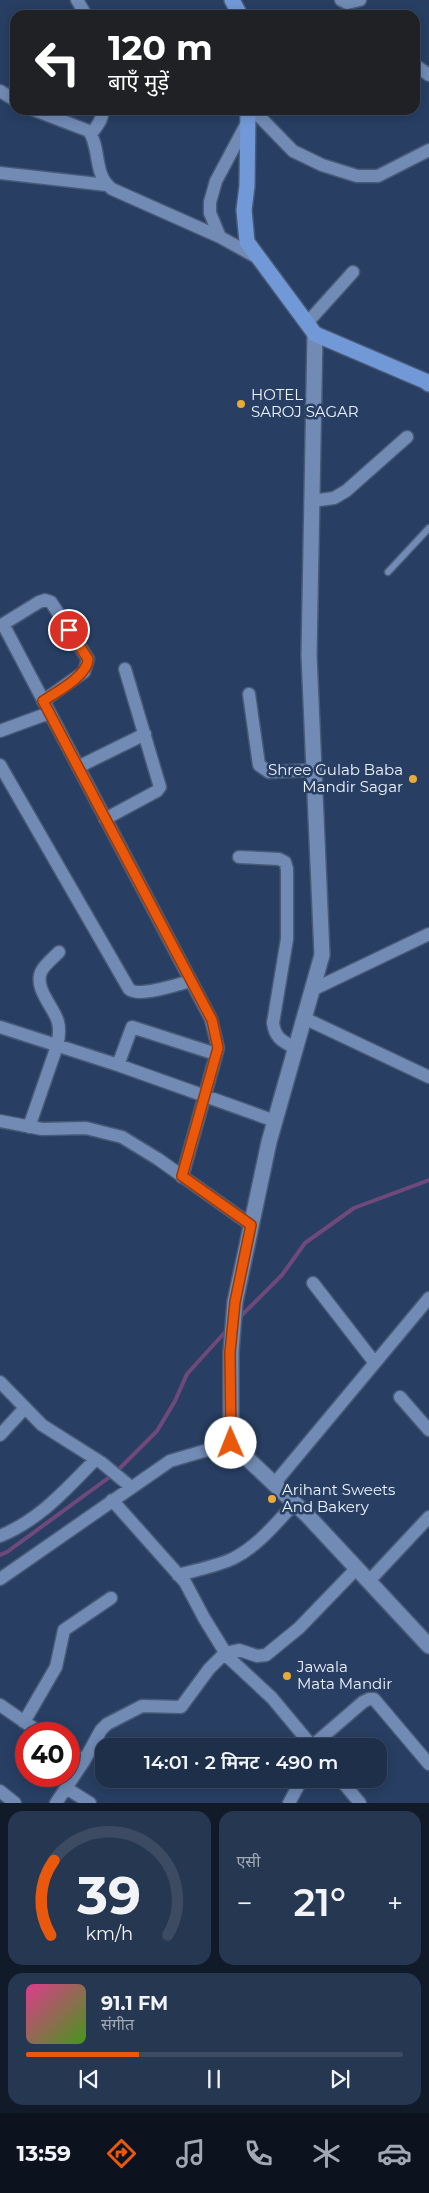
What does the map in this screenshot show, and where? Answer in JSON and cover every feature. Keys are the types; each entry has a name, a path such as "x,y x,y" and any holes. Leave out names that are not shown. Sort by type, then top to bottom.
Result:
{"main road":[{"path":"250,120 244,210 247,242 311,329 429,384"}],"street":[{"path":"341,0 347,2 360,0"},
{"path":"49,115 81,126 92,136 102,180 107,185"},
{"path":"92,136 103,115"},
{"path":"220,237 210,213 210,202 216,181 233,146 250,120 293,151 322,165 357,176 378,176 429,150"},
{"path":"0,173 107,185 220,237 260,259"},
{"path":"353,272 311,329 312,501 309,654 322,955 275,1121 235,1302 230,1352 231,1443 295,1504 429,1646"},
{"path":"312,501 334,498 340,494 406,437"},
{"path":"0,731 46,707 84,672 88,659 51,602 44,600 39,602 2,625 46,707 78,767 106,819 212,1020 218,1048 182,1176"},
{"path":"106,819 157,791 160,787 125,669"},
{"path":"249,694 259,765 269,772 314,770"},
{"path":"78,767 145,734"},
{"path":"0,765 129,989 133,992 142,993 191,981"},
{"path":"239,857 279,859 285,862 287,869 287,939 273,1023 274,1033 278,1039 295,1048"},
{"path":"312,990 429,934"},
{"path":"29,1127 57,1046 59,1025 40,986 39,978 41,970 59,952"},
{"path":"304,1018 429,1077"},
{"path":"0,1027 118,1065 275,1121"},
{"path":"118,1065 132,1027 216,1054"},
{"path":"0,1121 42,1129 86,1128 122,1137 182,1176 251,1225"},
{"path":"312,1283 375,1363"},
{"path":"274,1484 429,1298"},
{"path":"0,1382 42,1425 99,1461 131,1487"},
{"path":"400,1398 429,1430"},
{"path":"0,1434 25,1408"},
{"path":"0,1579 170,1461 231,1443"},
{"path":"0,1536 22,1527 99,1461"},
{"path":"112,1500 184,1582 226,1652 272,1698 305,1738"},
{"path":"178,1575 232,1559 242,1554 256,1543 295,1504"},
{"path":"369,1581 429,1518"},
{"path":"56,1803 84,1762 101,1730 107,1724 142,1706 180,1707 209,1669 226,1652 238,1650 257,1656 266,1655 299,1628 357,1568"},
{"path":"0,1706 24,1722 56,1667 64,1630 111,1598"},
{"path":"321,1738 363,1702 374,1699 429,1764"},
{"path":"80,1759 84,1762"},
{"path":"66,1788 90,1803"},
{"path":"289,1803 297,1788"},
{"path":"348,1788 360,1803"},
{"path":"0,1791 15,1803"}],"lane":[{"path":"388,572 429,528"}],"waterway":[{"path":"239,1318 282,1275 305,1243 354,1208 429,1180"},
{"path":"0,1555 7,1552 115,1473 157,1431 175,1401 187,1374 227,1330"}],"place":[{"name":"HOTEL SAROJ SAGAR","path":"241,404"},
{"name":"Shree Gulab Baba Mandir Sagar","path":"413,779"},
{"name":"Arihant Sweets And Bakery","path":"272,1499"},
{"name":"Jawala Mata Mandir","path":"287,1676"}],"route":[{"path":"69,630 88,659 88,664 84,672 43,701 212,1020 218,1048 182,1176 251,1225 235,1302 230,1352 231,1443"}]}
